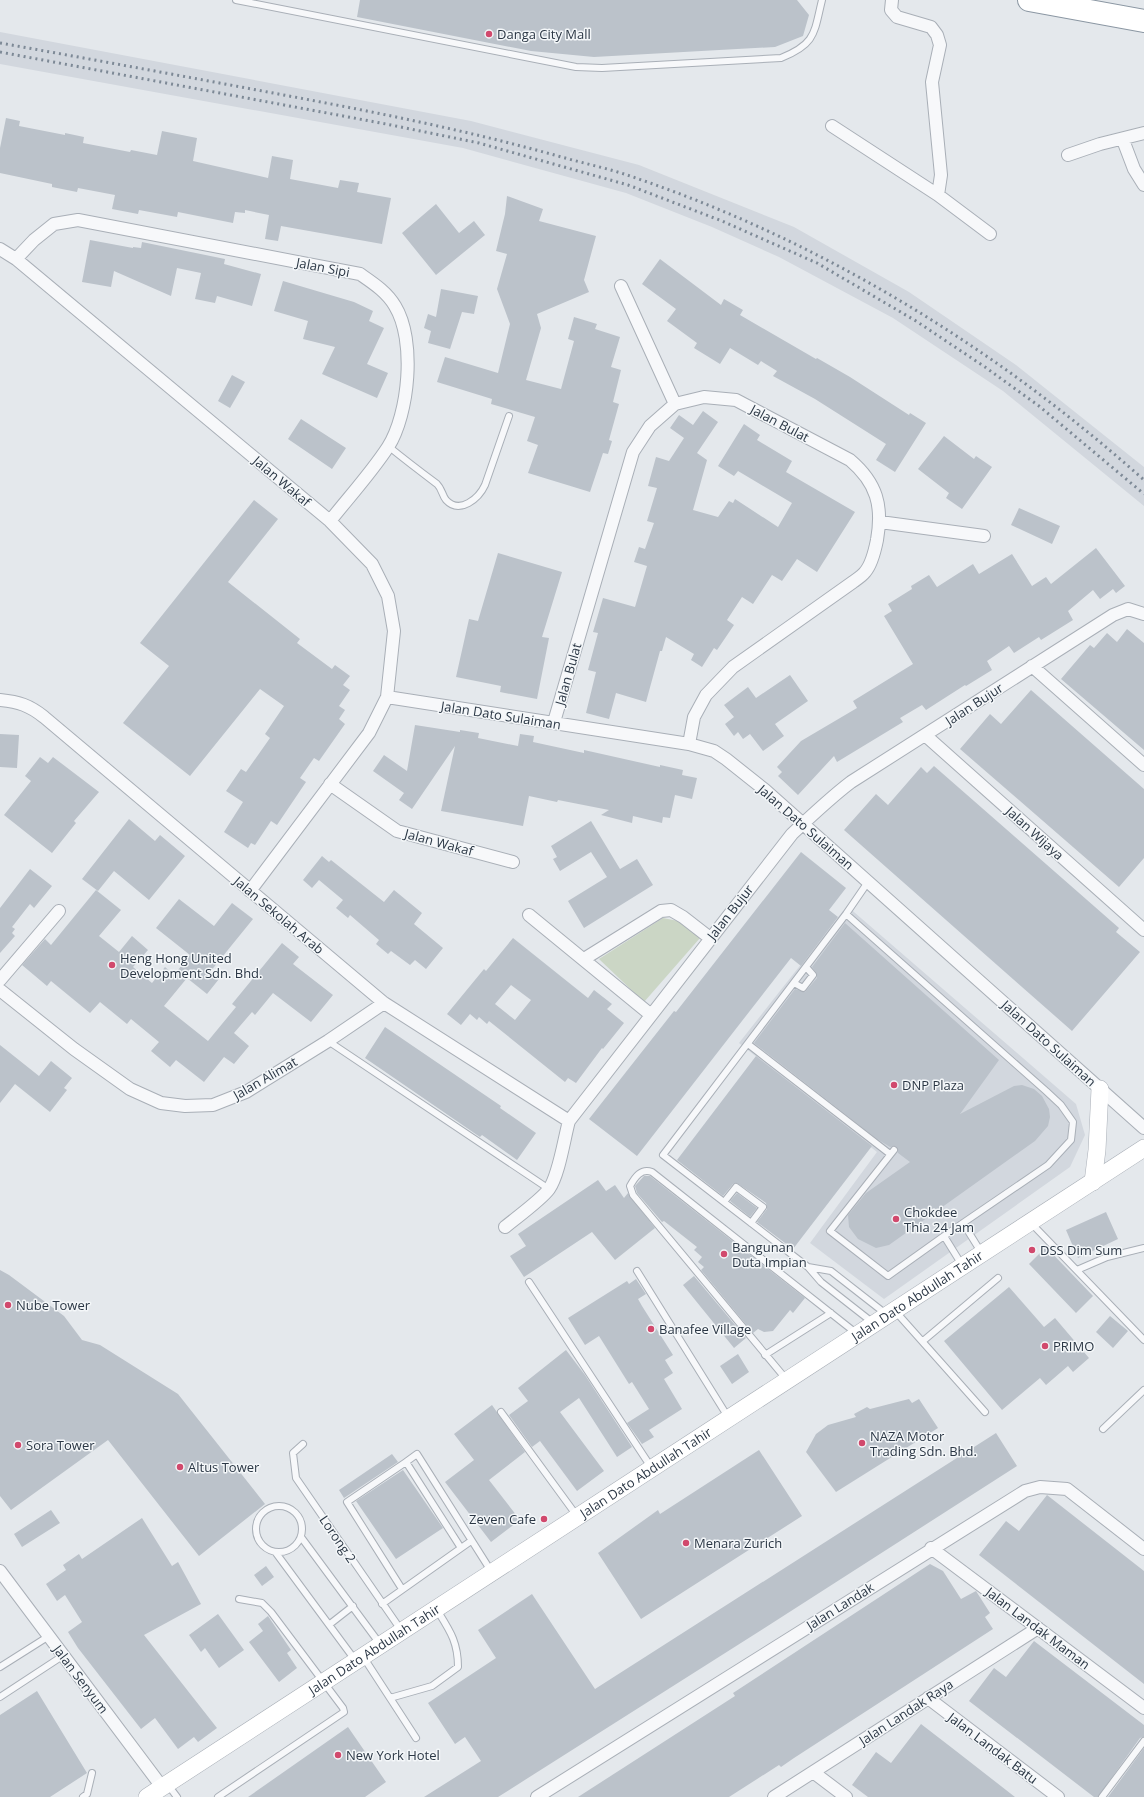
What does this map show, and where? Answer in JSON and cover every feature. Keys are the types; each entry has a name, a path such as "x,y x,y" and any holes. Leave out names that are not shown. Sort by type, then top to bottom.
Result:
{"highway":[{"path":"1029,0 1144,21"}],"street":[{"path":"892,0 891,10 897,17 931,27 937,35 940,46 932,82 941,175 938,195"},
{"path":"832,126 938,195 990,234"},
{"path":"1068,155 1100,144 1123,140 1144,133"},
{"path":"1123,140 1134,169 1144,185"},
{"name":"Jalan Sipi","path":"16,259 34,240 54,224 78,220 360,274 378,286 396,307 406,338 406,382 402,412 388,446 330,521"},
{"name":"Jalan Wakaf","path":"0,249 16,259 330,521 372,564 388,596 394,630 387,697 369,733 250,891"},
{"path":"621,286 676,404"},
{"name":"Jalan Bulat","path":"554,722 633,452 650,426 676,404 704,397 736,400 850,460 861,470 870,484 878,502 880,522 875,550 865,572 732,667 703,700 694,717 689,744"},
{"path":"880,522 984,536"},
{"name":"Jalan Bujur","path":"505,1227 549,1189 557,1172 562,1143 569,1121 792,834 831,798 852,782 1032,666 1123,610 1128,609 1144,614"},
{"path":"1032,666 1144,765"},
{"name":"Jalan Dato Sulaiman","path":"387,697 689,744 714,752 726,759 803,824 1144,1128"},
{"name":"Jalan Sekolah Arab","path":"0,700 14,701 31,707 384,1003 569,1121"},
{"name":"Jalan Wijaya","path":"926,735 1144,930"},
{"name":"Jalan Wakaf","path":"330,784 397,831 513,862"},
{"path":"584,959 661,911 671,910 683,917 710,938"},
{"path":"0,980 59,911"},
{"path":"529,915 651,1015"},
{"name":"Jalan Alimat","path":"0,990 74,1049 130,1089 161,1103 185,1106 212,1105 246,1092 328,1041 384,1003"},
{"path":"1092,1182 1097,1150 1100,1089"},
{"name":"Jalan Dato Abdullah Tahir","path":"147,1797 168,1789 323,1682 1144,1148"},
{"name":"Jalan Landak","path":"538,1797 1025,1490 1040,1487 1067,1489 1144,1549"},
{"name":"Jalan Landak Maman","path":"931,1548 1144,1708"},
{"name":"Jalan Senyum","path":"0,1571 168,1789"},
{"name":"Jalan Landak Raya","path":"774,1797 1038,1628"},
{"name":"Jalan Landak Batu","path":"928,1698 1058,1797"},
{"path":"813,1772 846,1797"}],"lane":[{"path":"236,0 576,67 602,68 781,58 798,51 809,41 816,24 822,0"},
{"path":"388,446 440,487 446,500 453,504 459,505 471,502 480,495 485,485 509,416"},
{"path":"868,882 846,914 663,1155 808,1267 822,1282 886,1317 923,1341 985,1412"},
{"path":"748,1044 892,1152 830,1231 888,1276 1048,1165 1071,1140 1073,1122 1061,1105 846,914"},
{"path":"794,983 803,988 813,975 806,967"},
{"path":"328,1041 549,1189"},
{"path":"787,1381 633,1195 630,1186 641,1172 647,1170 652,1172 858,1334"},
{"path":"724,1202 736,1187 763,1207 751,1223"},
{"path":"1030,1222 1144,1340"},
{"path":"963,1223 983,1253"},
{"path":"944,1236 963,1266"},
{"path":"1077,1270 1107,1257 1144,1248"},
{"path":"808,1267 831,1271 886,1317"},
{"path":"637,1271 729,1418"},
{"path":"923,1341 998,1278"},
{"path":"529,1282 652,1468"},
{"path":"765,1355 831,1313"},
{"path":"1103,1429 1144,1390"},
{"path":"501,1412 578,1517"},
{"name":"Lorong 2","path":"303,1444 293,1454 296,1478 402,1631"},
{"path":"402,1589 347,1502 417,1454 492,1573"},
{"path":"406,1462 460,1548"},
{"path":"276,1553 291,1549 301,1537 302,1530 297,1515 285,1507 270,1508 258,1518 256,1533 263,1547 276,1553 330,1624 390,1698 416,1738"},
{"path":"301,1537 381,1645"},
{"path":"382,1604 471,1541"},
{"path":"218,1797 342,1714 343,1708 272,1612 262,1603 239,1599"},
{"path":"330,1624 353,1606"},
{"path":"390,1698 432,1686 458,1667 458,1650 455,1642 436,1609"},
{"path":"0,1667 49,1636"},
{"path":"0,1697 64,1656"},
{"path":"1102,1797 1144,1741"},
{"path":"83,1797 88,1794 92,1773"}],"shaded area":[{"path":"0,32 471,121 639,165 794,227 909,292 1016,365 1144,467 1144,506 1003,391 893,318 779,257 712,227 626,193 463,148 0,64"},
{"name":"DNP Plaza","path":"847,906 1076,1104 1085,1135 1070,1167 884,1299 810,1243 877,1152 739,1043"}],"green space":[{"path":"663,918 678,921 700,938 644,1002 599,959"}],"building":[{"path":"360,0 797,0 809,15 803,36 775,47 594,57 531,51 357,17"},
{"path":"6,118 20,121 19,126 84,137 83,143 130,152 131,150 157,155 162,131 197,138 193,161 268,178 272,156 293,160 290,179 338,188 340,180 359,183 357,192 391,198 382,244 281,226 278,241 265,239 269,215 245,210 245,213 235,212 233,223 178,212 177,217 139,210 138,214 112,209 115,195 78,188 77,192 52,187 52,184 0,173 0,148"},
{"path":"507,196 543,209 539,221 596,236 584,280 589,292 537,314 541,328 526,380 561,389 574,341 568,339 574,317 597,324 595,329 620,337 611,367 621,370 613,402 619,404 609,440 612,441 608,454 603,453 590,492 528,473 538,445 527,441 535,417 491,404 492,399 437,382 445,357 498,373 510,324 497,289 507,254 496,251 505,214"},
{"path":"436,204 459,233 474,221 485,235 436,275 402,233"},
{"path":"90,240 133,248 141,248 142,242 225,259 224,264 261,274 252,306 217,296 215,303 195,299 201,273 177,268 171,296 114,271 111,287 82,282"},
{"path":"660,259 721,305 724,299 743,310 740,315 850,377 909,415 910,413 926,423 895,472 876,460 886,444 815,399 773,376 777,371 761,361 758,365 730,348 720,364 694,348 697,343 667,321 676,309 642,284"},
{"path":"283,281 354,302 373,311 369,321 384,328 367,364 388,373 377,398 322,374 335,347 303,339 308,321 274,311"},
{"path":"441,289 478,296 474,314 462,312 450,349 428,343 431,331 424,328 428,314 436,317"},
{"path":"232,375 245,382 230,408 218,401"},
{"path":"703,411 718,422 697,453 707,460 693,510 718,517 729,501 733,503 735,499 778,527 792,503 738,471 734,476 718,466 744,424 760,435 757,440 792,461 786,472 855,512 817,572 797,559 782,581 772,575 753,604 742,597 727,620 734,625 717,650 714,648 702,667 691,660 694,654 666,637 662,651 660,651 646,702 616,693 609,719 586,713 596,672 588,670 598,633 593,632 603,598 635,607 647,566 634,562 639,547 645,549 654,523 647,521 657,488 648,486 656,457 669,461 684,438 670,428 679,415 693,425"},
{"path":"301,419 346,448 332,469 288,439"},
{"path":"944,436 974,459 976,456 992,467 962,509 946,498 949,493 918,469"},
{"path":"254,500 278,519 228,582 300,639 297,643 332,669 335,665 350,676 343,685 350,690 339,706 345,710 339,719 345,724 319,761 314,758 300,778 306,782 277,825 271,821 255,845 251,843 248,848 224,832 243,802 226,791 241,769 246,772 270,738 265,734 284,706 260,689 190,776 123,723 169,666 140,643"},
{"path":"1019,508 1060,526 1052,544 1011,525"},
{"path":"1096,548 1125,586 1116,593 1113,589 1100,599 1093,590 1068,611 1073,620 1041,640 1039,637 1014,653 1009,646 987,661 992,670 926,710 922,705 900,718 903,722 837,762 834,756 798,795 778,776 782,772 777,767 801,741 857,708 853,701 913,664 884,616 892,611 888,604 912,589 911,586 929,575 937,587 973,564 979,574 1012,554 1032,586 1046,577 1051,584"},
{"path":"498,553 562,572 542,637 549,638 537,699 500,692 501,686 456,677 469,619 478,621"},
{"path":"1127,629 1144,643 1144,750 1061,679 1090,645 1094,648 1107,633 1117,642"},
{"path":"790,675 808,701 775,724 784,736 763,751 750,734 743,739 738,732 734,736 725,724 734,717 724,705 748,687 756,698"},
{"path":"1031,690 1144,789 1144,858 1119,887 960,749 990,714 1001,724"},
{"path":"415,725 460,732 460,730 479,733 478,738 518,746 520,734 534,736 533,742 584,753 584,750 660,767 660,765 683,770 682,775 697,778 692,799 675,795 670,818 663,817 662,823 633,816 632,823 601,815 609,810 529,796 523,826 441,811 455,746 412,809 399,800 404,793 373,771 384,755 407,771"},
{"path":"0,734 19,735 17,768 0,767"},
{"path":"40,757 48,763 53,757 99,792 74,821 76,823 52,853 4,815 31,781 25,776"},
{"path":"934,766 1119,928 1116,932 1140,952 1072,1031 844,830 876,794 888,805 921,767 927,773"},
{"path":"129,819 155,841 160,835 185,856 149,900 114,871 98,891 82,879"},
{"path":"591,821 620,869 637,859 653,885 584,928 568,901 607,877 591,852 560,871 553,859 557,857 551,846"},
{"path":"801,852 846,888 829,910 838,917 801,966 791,958 637,1156 589,1119 674,1011 676,1012"},
{"path":"322,856 329,862 331,860 384,902 394,890 422,913 414,924 443,948 426,969 415,960 410,965 391,951 388,954 376,944 379,940 350,915 348,918 336,908 343,900 319,880 312,888 303,880"},
{"path":"30,869 52,886 34,908 30,904 12,927 15,929 12,933 15,936 0,953 0,908"},
{"path":"96,890 121,910 99,936 119,952 132,936 148,950 133,967 152,983 165,967 174,975 190,955 156,928 179,899 214,926 232,903 253,919 210,972 219,979 207,994 187,978 164,1006 208,1041 236,1007 232,1004 282,943 299,957 293,964 333,995 311,1022 273,993 255,1015 252,1012 234,1033 249,1046 234,1064 224,1057 204,1082 176,1060 170,1067 151,1051 159,1042 131,1019 127,1024 100,1002 90,1013 51,981 47,986 22,965 45,939 51,945"},
{"name":"DNP Plaza","path":"845,923 999,1060 960,1114 1014,1086 1022,1085 1034,1089 1042,1096 1049,1109 1050,1117 1048,1126 1035,1141 889,1245 876,1248 858,1239 849,1227 848,1215 866,1193 910,1162 898,1153 896,1146 890,1147 877,1139 754,1043 795,989 805,992 817,978 817,974 812,967"},
{"path":"513,938 588,998 594,990 612,1004 607,1009 624,1023 603,1049 602,1048 576,1083 568,1078 565,1082 489,1021 487,1024 479,1017 477,1020 470,1014 461,1025 447,1014 484,969 486,971","holes":["511,985 531,1000 515,1020 495,1004"]},
{"path":"385,1027 501,1106 500,1108 536,1133 517,1160 482,1135 480,1137 365,1058"},
{"path":"0,1045 39,1076 51,1061 72,1078 64,1088 67,1090 50,1112 15,1084 0,1103"},
{"path":"756,1056 872,1146 793,1249 757,1222 767,1209 766,1203 737,1183 733,1184 723,1196 677,1160"},
{"name":"Bangunan Duta Impian","path":"644,1176 650,1176 805,1298 793,1313 790,1310 773,1331 764,1332 758,1329 753,1333 701,1270 704,1267 698,1262 702,1257 694,1250 697,1247 664,1221 662,1222 637,1193 635,1186"},
{"path":"598,1180 606,1191 615,1185 624,1198 628,1193 655,1228 615,1260 592,1232 524,1277 510,1256 526,1246 518,1234"},
{"path":"737,1193 757,1208 750,1217 730,1201"},
{"path":"1106,1212 1118,1239 1078,1258 1066,1230"},
{"path":"1046,1247 1093,1296 1076,1313 1029,1264"},
{"path":"0,1270 64,1316 82,1340 100,1345 178,1394 265,1504 199,1556 108,1440 11,1510 0,1496"},
{"path":"694,1276 746,1338 734,1348 683,1285"},
{"path":"636,1279 646,1294 638,1299 673,1355 665,1360 673,1373 664,1379 682,1409 649,1430 654,1437 642,1444 627,1423 649,1409 632,1382 629,1384 599,1336 585,1345 568,1318 627,1281 629,1284"},
{"name":"PRIMO","path":"1009,1287 1044,1327 1055,1318 1089,1358 1073,1372 1068,1366 1046,1385 1040,1378 1002,1410 944,1341"},
{"path":"1110,1316 1128,1331 1113,1348 1096,1332"},
{"path":"566,1350 585,1375 632,1447 617,1457 579,1398 560,1412 604,1471 577,1491 540,1441 532,1447 509,1415 528,1401 518,1388"},
{"path":"738,1354 749,1372 732,1384 720,1366"},
{"name":"NAZA Motor Trading Sdn. Bhd.","path":"909,1399 912,1403 919,1399 938,1428 836,1492 806,1452 816,1434 828,1425 856,1417 854,1414 867,1407 870,1409"},
{"path":"492,1405 525,1452 489,1480 520,1520 491,1542 445,1482 474,1460 454,1434"},
{"path":"996,1433 1017,1466 763,1629 498,1797 424,1797 481,1761 465,1737 455,1744 428,1703 496,1658 478,1630 532,1594 595,1689"},
{"name":"Menara Zurich","path":"759,1450 802,1516 641,1619 598,1553 658,1510 660,1514"},
{"path":"392,1454 398,1462 344,1498 339,1490"},
{"path":"403,1470 443,1528 396,1559 356,1501"},
{"path":"1047,1495 1144,1571 1144,1684 979,1555 1006,1521 1019,1531"},
{"path":"51,1510 60,1523 22,1547 14,1534"},
{"path":"142,1518 172,1566 178,1562 201,1604 144,1635 217,1728 198,1742 194,1737 178,1749 155,1718 141,1729 78,1648 68,1632 82,1622 65,1595 57,1601 46,1584 66,1570 63,1565 79,1554 82,1559"},
{"path":"930,1564 943,1571 961,1599 976,1591 990,1613 985,1617 993,1629 781,1767 779,1765 729,1797 578,1797 735,1696 733,1693"},
{"path":"266,1566 274,1577 262,1586 254,1575"},
{"path":"218,1614 244,1650 219,1668 205,1648 201,1652 189,1635"},
{"path":"268,1616 291,1650 287,1653 297,1668 279,1682 249,1642 263,1631 258,1624"},
{"path":"1034,1641 1144,1725 1144,1737 1140,1738 1098,1797 1094,1797 969,1701 994,1668 1006,1677"},
{"path":"37,1691 87,1773 50,1797 0,1797 0,1715"},
{"path":"921,1724 1015,1797 868,1797 852,1785 876,1752 891,1763"},
{"name":"New York Hotel","path":"348,1727 386,1782 365,1797 248,1797"},
{"path":"1144,1748 1144,1797 1108,1797"}],"railway":[{"path":"0,43 323,102 458,131 612,170 701,202 770,232 837,265 902,302 966,342 1028,385 1087,431 1144,480"},
{"path":"0,52 386,124 479,143 628,185 722,221 817,263 916,321 985,367 1039,406 1144,494"}],"place":[{"name":"Danga City Mall","path":"489,34"},
{"name":"Heng Hong United Development Sdn. Bhd.","path":"112,965"},
{"name":"DNP Plaza","path":"894,1085"},
{"name":"Chokdee Thia 24 Jam","path":"896,1219"},
{"name":"DSS Dim Sum","path":"1032,1250"},
{"name":"Bangunan Duta Impian","path":"724,1254"},
{"name":"Nube Tower","path":"8,1305"},
{"name":"Banafee Village","path":"651,1329"},
{"name":"PRIMO","path":"1045,1346"},
{"name":"NAZA Motor Trading Sdn. Bhd.","path":"862,1443"},
{"name":"Sora Tower","path":"18,1445"},
{"name":"Altus Tower","path":"180,1467"},
{"name":"Zeven Cafe","path":"544,1519"},
{"name":"Menara Zurich","path":"686,1543"},
{"name":"New York Hotel","path":"338,1755"}]}
